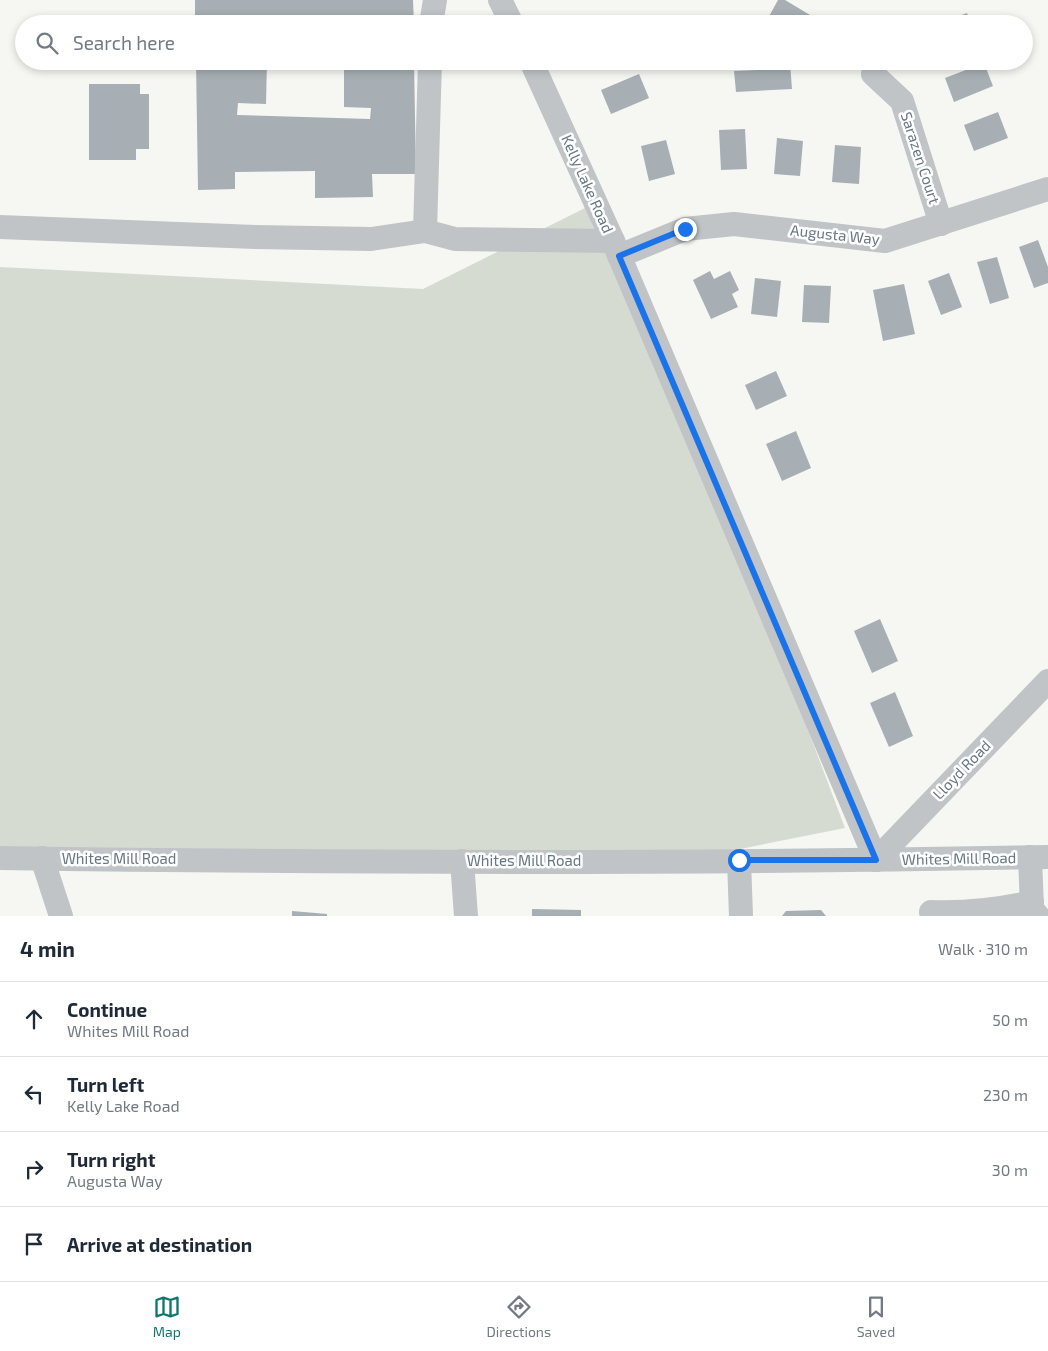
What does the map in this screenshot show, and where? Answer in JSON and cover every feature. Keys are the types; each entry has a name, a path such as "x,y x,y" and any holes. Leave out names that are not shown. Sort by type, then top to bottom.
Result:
{"street":[{"path":"432,15 435,0"},
{"path":"500,0 508,15"},
{"path":"425,231 430,70"},
{"name":"Kelly Lake Road","path":"534,70 616,249 876,860"},
{"name":"Sarazen Court","path":"873,74 902,101 941,224"},
{"name":"Augusta Way","path":"616,249 685,229 734,224 885,241 1048,189"},
{"path":"0,227 255,237 371,239 425,231 454,239 616,249"},
{"name":"Lloyd Road","path":"876,860 1048,681"},
{"path":"931,912 960,913 995,907 1018,906 1033,911 1039,857"},
{"name":"Whites Mill Road","path":"0,858 462,861 876,860 1039,857"},
{"path":"42,858 60,916"},
{"path":"739,860 741,916"},
{"path":"462,861 466,916"}],"shaded area":[{"path":"605,198 657,330 845,828 655,866 0,866 0,267 423,289"}],"building":[{"path":"195,0 413,0 414,15 195,15"},
{"path":"778,0 785,0 810,15 770,15"},
{"path":"196,70 267,70 266,104 238,103 237,115 370,119 371,108 344,107 344,70 414,70 416,174 372,174 373,197 315,198 315,171 235,172 235,189 198,190"},
{"path":"791,70 792,89 736,92 734,71"},
{"path":"966,70 987,70 993,86 954,102 945,78"},
{"path":"639,74 649,98 611,114 601,90"},
{"path":"89,84 140,84 140,94 149,94 149,149 136,149 136,160 89,160"},
{"path":"998,112 1008,138 974,151 964,125"},
{"path":"745,129 747,169 721,170 719,130"},
{"path":"777,138 803,141 800,176 774,174"},
{"path":"666,140 675,174 649,181 641,146"},
{"path":"835,145 861,147 859,184 832,182"},
{"path":"1038,240 1048,267 1048,283 1034,288 1019,247"},
{"path":"997,257 1009,298 990,304 977,262"},
{"path":"710,271 714,279 730,271 739,290 732,294 738,307 711,319 693,280"},
{"path":"949,273 962,307 941,315 928,281"},
{"path":"755,278 781,281 777,317 751,314"},
{"path":"904,284 915,334 883,341 873,290"},
{"path":"804,285 831,286 829,323 802,322"},
{"path":"776,371 787,396 756,410 745,385"},
{"path":"796,431 811,468 782,481 766,444"},
{"path":"880,619 898,661 872,673 854,631"},
{"path":"895,692 913,736 889,747 870,703"},
{"path":"532,909 581,910 581,916 532,916"},
{"path":"821,910 826,916 782,916 786,911"},
{"path":"292,911 327,914 327,916 292,916"}],"route":[{"path":"685,229 619,256 724,507 876,860 739,860"}]}
